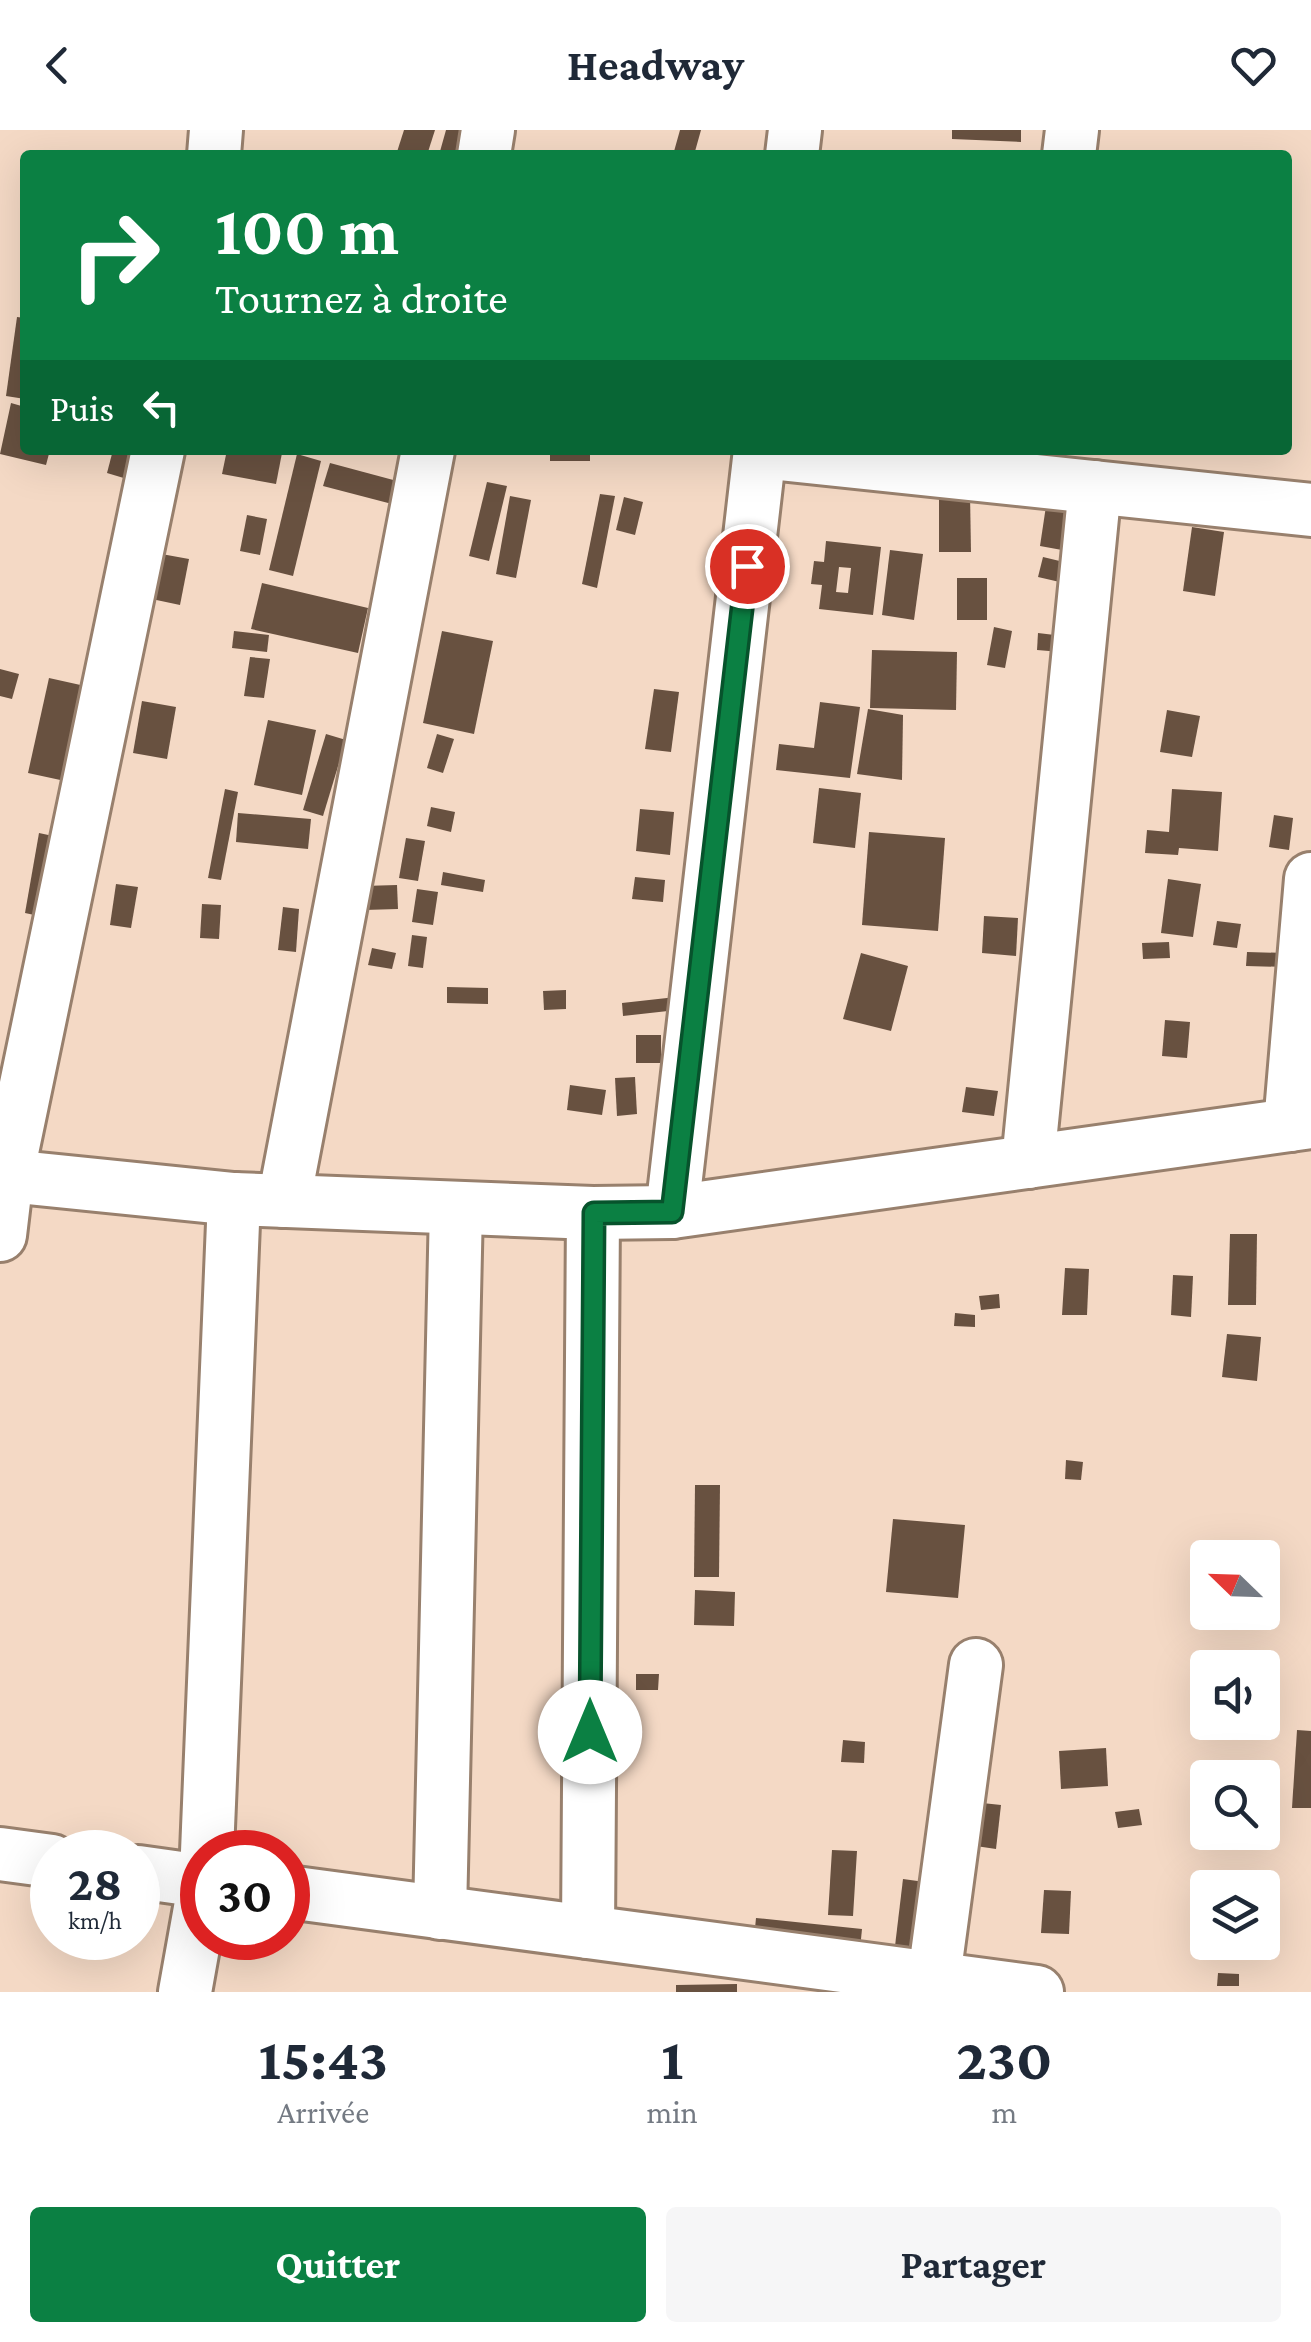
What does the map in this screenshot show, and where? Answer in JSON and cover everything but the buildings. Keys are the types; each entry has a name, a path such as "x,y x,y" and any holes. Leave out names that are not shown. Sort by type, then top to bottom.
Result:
{"street":[{"path":"0,1235 4,1176 157,455"},
{"path":"209,1830 259,1200 427,455"},
{"path":"672,1212 760,455"},
{"path":"838,455 1032,465 1094,487 1311,510"},
{"path":"1028,1162 1094,487"},
{"path":"4,1176 259,1200 594,1213 672,1212 1300,1123 1311,879"},
{"path":"440,1913 456,1208"},
{"path":"588,1932 594,1213"},
{"path":"932,1985 976,1665"},
{"path":"0,1854 30,1858"},
{"path":"310,1895 588,1932 932,1985 1037,1992"},
{"path":"185,1992 191,1960"}],"route":[{"path":"590,1732 594,1213 672,1212 747,566"}]}
